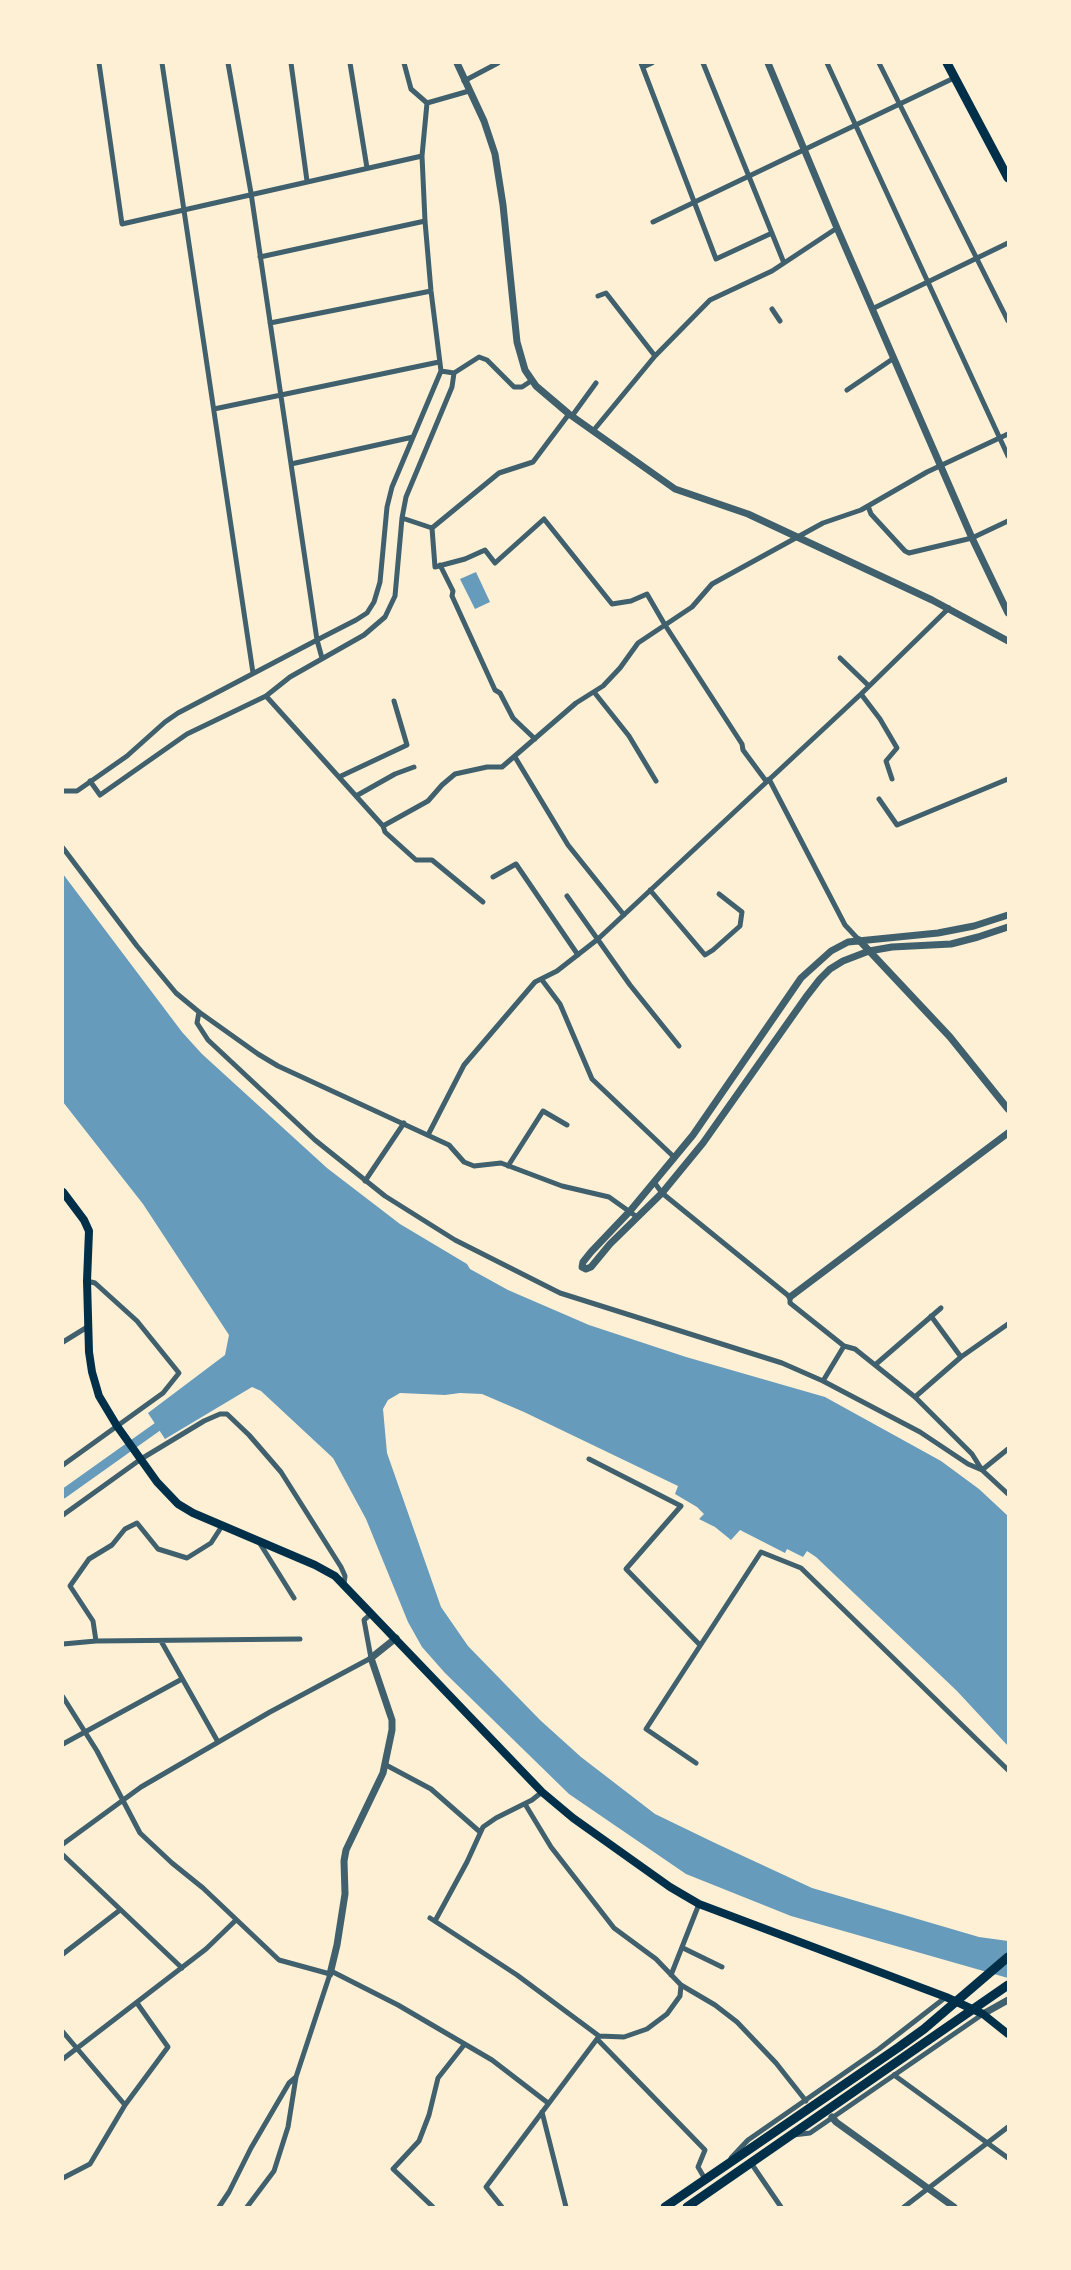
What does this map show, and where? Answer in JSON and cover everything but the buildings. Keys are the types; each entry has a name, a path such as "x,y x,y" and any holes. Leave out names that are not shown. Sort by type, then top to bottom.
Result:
{"main road":[{"path":"946,63 1008,178"},
{"path":"63,1192 84,1220 89,1231 88,1326 91,1364 96,1388 118,1428 161,1486 178,1504 222,1526 315,1565 344,1584 542,1792 582,1825 670,1887 699,1904 946,1997 983,2014 1008,2034"},
{"path":"668,2206 924,2029 1008,1957"},
{"path":"980,1981 1008,1963"},
{"path":"688,2207 1008,1983"}],"street":[{"path":"99,63 122,224 184,208 422,156"},
{"path":"162,63 253,673"},
{"path":"228,63 251,193 316,640 322,658"},
{"path":"291,63 307,181"},
{"path":"350,63 367,168"},
{"path":"404,63 411,89 427,103"},
{"path":"457,63 484,121 498,169 517,342 522,363 531,381 550,400 675,489 738,510 949,608 1008,641"},
{"path":"464,81 498,63"},
{"path":"652,63 642,65 716,259 772,233"},
{"path":"704,63 784,263"},
{"path":"768,63 872,309 972,538 1008,613"},
{"path":"827,63 1008,456"},
{"path":"879,63 1008,321"},
{"path":"653,222 954,78"},
{"path":"427,103 469,91"},
{"path":"63,791 77,791 127,756 178,713 356,620 367,613 374,602 380,582 387,507 392,487 441,371 430,291 425,221 422,156 427,103"},
{"path":"260,257 425,221"},
{"path":"594,431 655,356 710,300 772,271 837,228"},
{"path":"872,309 1008,243"},
{"path":"270,323 430,291"},
{"path":"598,296 606,292 655,356"},
{"path":"772,309 780,321"},
{"path":"90,781 100,795 187,734 266,696 290,677 364,635 385,617 395,596 406,497 452,387 454,374 479,357 487,360 514,387 522,387 531,381"},
{"path":"847,390 894,358"},
{"path":"214,409 440,362"},
{"path":"441,371 454,374"},
{"path":"432,528 500,473 533,462 596,383"},
{"path":"383,826 428,801 455,774 487,767 502,767 576,703 609,680 638,643 692,607 712,584 824,523 868,506 941,466 1008,434"},
{"path":"291,464 413,437"},
{"path":"868,506 871,514 909,553 972,538 1008,521"},
{"path":"402,518 432,528"},
{"path":"432,528 435,567 465,559 485,550 495,563 544,519 612,604 631,601 647,594 742,744 743,750 767,780 845,925 950,1037 1008,1109"},
{"path":"440,565 495,690 500,693 513,718 535,739"},
{"path":"428,1135 464,1065 536,981 557,971 598,939 861,694 949,608"},
{"path":"840,658 868,687"},
{"path":"594,692 629,736 656,781"},
{"path":"861,694 880,719 897,748 886,761 892,779"},
{"path":"266,696 383,826 385,832 416,860 432,860 483,902"},
{"path":"339,777 407,745 394,701"},
{"path":"514,757 568,845 624,915"},
{"path":"356,796 395,774 414,767"},
{"path":"879,799 897,825 1008,778"},
{"path":"63,848 176,993 199,1012 278,1066 449,1145 464,1162 474,1166 501,1163 562,1186 609,1197 636,1217"},
{"path":"493,877 516,864 578,955"},
{"path":"650,890 705,955 713,951 740,926 742,912 719,894"},
{"path":"567,896 630,985 679,1046"},
{"path":"1008,915 975,926 938,933 848,942 831,951 801,978 693,1135 630,1211 591,1252 582,1267 586,1269 591,1267 636,1217 662,1193 703,1143 820,979 843,961 869,951 892,947 934,946 964,942 1008,927"},
{"path":"542,980 560,1004 592,1079 675,1158"},
{"path":"199,1012 197,1023 208,1040 315,1140 385,1197 455,1240 560,1293 782,1363 823,1381 910,1426 968,1464 982,1470"},
{"path":"508,1166 543,1112 567,1125"},
{"path":"365,1181 404,1123"},
{"path":"790,1297 1008,1133"},
{"path":"654,1182 662,1193 790,1297"},
{"path":"63,1465 118,1428 163,1393 179,1373 137,1321 95,1283 87,1281"},
{"path":"790,1297 790,1303 844,1346 855,1349 915,1397 972,1454 982,1470 1008,1494"},
{"path":"875,1365 941,1308"},
{"path":"931,1316 962,1357"},
{"path":"915,1397 962,1357 1008,1324"},
{"path":"63,1342 88,1326"},
{"path":"823,1381 844,1346"},
{"path":"63,1515 140,1457 204,1421 220,1414 227,1414 281,1472 337,1559 345,1576 344,1584"},
{"path":"982,1470 1008,1449"},
{"path":"588,1459 681,1506 626,1569 700,1645"},
{"path":"96,1641 93,1622 70,1586 89,1558 112,1545 125,1530 137,1523 158,1549 187,1558 211,1544 222,1526"},
{"path":"259,1542 294,1598"},
{"path":"696,1763 646,1729 761,1552 801,1568 1008,1770"},
{"path":"247,2207 274,2170 288,2127 296,2077 337,1945 345,1894 346,1850 386,1765 392,1720 371,1658 364,1620 372,1612"},
{"path":"63,1844 122,1800 218,1742 371,1658 396,1638"},
{"path":"63,1644 96,1641 300,1639"},
{"path":"161,1641 218,1742"},
{"path":"63,1744 182,1679"},
{"path":"63,1697 140,1833 203,1888 279,1960 330,1973 398,2005 492,2060 548,2103"},
{"path":"386,1765 430,1789 480,1832"},
{"path":"542,1792 525,1804 496,1818 480,1832 467,1862 433,1919 517,1975 598,2037 705,2150 698,2167 705,2180"},
{"path":"525,1804 551,1847 614,1928 656,1959 681,1985 715,2005 737,2022 776,2063 806,2101"},
{"path":"63,1855 182,1968"},
{"path":"671,1975 699,1904"},
{"path":"63,1954 120,1911"},
{"path":"63,2059 206,1949 236,1920"},
{"path":"683,1948 722,1966"},
{"path":"598,2037 624,2037 647,2029 666,2014 680,1996 681,1985"},
{"path":"719,2170 748,2140 930,2012 946,1997"},
{"path":"790,2136 810,2133 983,2014 1008,2000"},
{"path":"63,2178 90,2164 125,2105 168,2046 137,2003"},
{"path":"63,2032 125,2105"},
{"path":"502,2207 486,2187 598,2037"},
{"path":"433,2207 393,2169 419,2141 429,2115 438,2078 464,2045"},
{"path":"894,2075 1008,2158"},
{"path":"219,2207 289,2083 296,2077"},
{"path":"542,2112 566,2207"},
{"path":"832,2117 954,2207"},
{"path":"904,2207 1008,2127"},
{"path":"751,2163 781,2207"},
{"path":"680,2196 688,2207"}],"water":[{"path":"476,572 490,602 475,609 460,579"},
{"path":"63,874 182,1032 202,1054 327,1168 400,1224 467,1264 470,1269 508,1290 589,1325 686,1357 825,1397 941,1461 979,1489 1008,1516 1008,1746 957,1691 807,1551 803,1557 787,1549 785,1553 740,1530 731,1540 715,1527 699,1519 704,1514 675,1494 678,1486 482,1394 400,1393 388,1400 383,1409 387,1453 441,1607 468,1646 540,1720 581,1757 655,1814 715,1843 812,1888 979,1937 1008,1941 1008,1978 791,1916 686,1874 569,1794 445,1673 422,1647 408,1622 366,1519 333,1458 261,1391 252,1387 165,1439 148,1413 225,1355 229,1335 143,1204 63,1102"}],"waterway":[{"path":"63,1494 167,1420"}]}
